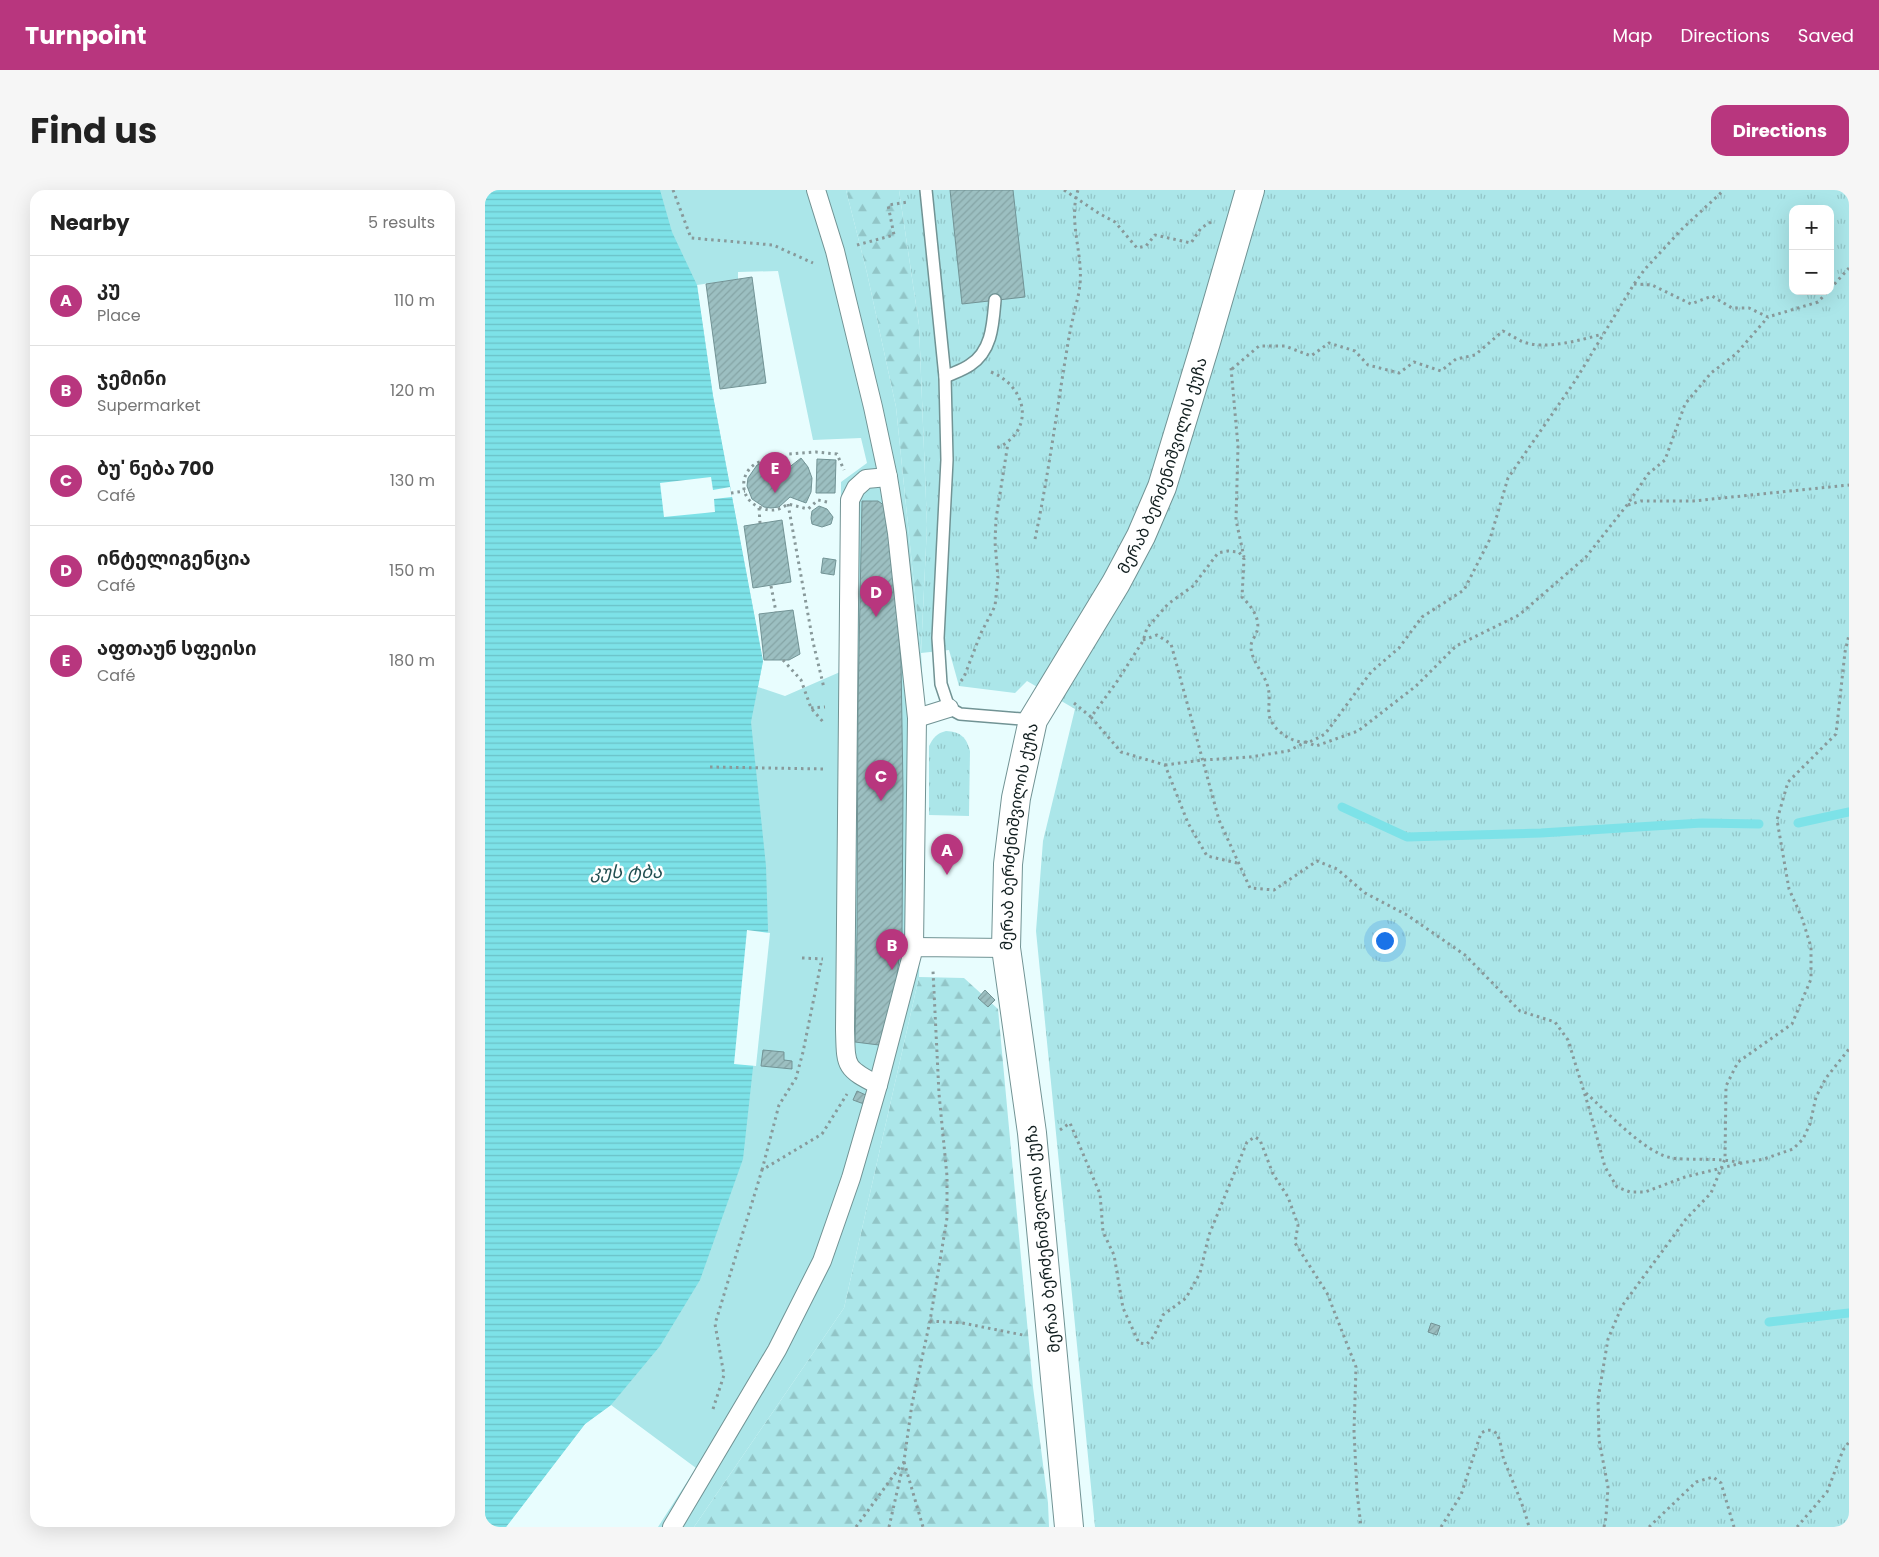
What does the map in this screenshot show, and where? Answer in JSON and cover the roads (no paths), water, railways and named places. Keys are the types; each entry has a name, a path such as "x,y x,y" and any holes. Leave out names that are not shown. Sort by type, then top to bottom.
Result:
{"street":[{"path":"672,1527 777,1350 822,1261 851,1178 878,1085 914,947 917,718 897,533 873,407 835,252 816,190"},
{"name":"მერაბ ბერძენიშვილის ქუჩა","path":"1069,1527 1032,1133 1006,948 1008,864 1016,798 1033,720 1116,583 1141,536 1164,479 1250,190"},
{"path":"878,1085 856,1074 846,1059 847,770 840,733 850,500 856,488 865,479 888,478"},
{"path":"917,718 947,703"},
{"path":"914,947 1006,948"}],"lane":[{"path":"927,190 945,377 947,460 938,638 941,684 947,703 960,714 1033,720"},
{"path":"945,377 969,366 978,359 991,336 995,300"}],"water":[{"name":"კუს ტბა","path":"485,190 660,190 672,232 697,285 713,396 763,661 751,722 766,866 768,930 743,1159 700,1280 660,1346 611,1405 585,1424 506,1527 485,1527"}],"waterway":[{"path":"1342,807 1407,837 1541,833 1702,823 1759,824"},
{"path":"1798,823 1849,812"},
{"path":"1769,1322 1849,1313"}],"place":[{"name":"აფთაუნ სფეისი","path":"775,493"},
{"name":"ინტელიგენცია","path":"876,617"},
{"name":"ბუ' ნება 700","path":"881,801"},
{"name":"კუ","path":"947,875"},
{"name":"ჯემინი","path":"892,970"}]}
